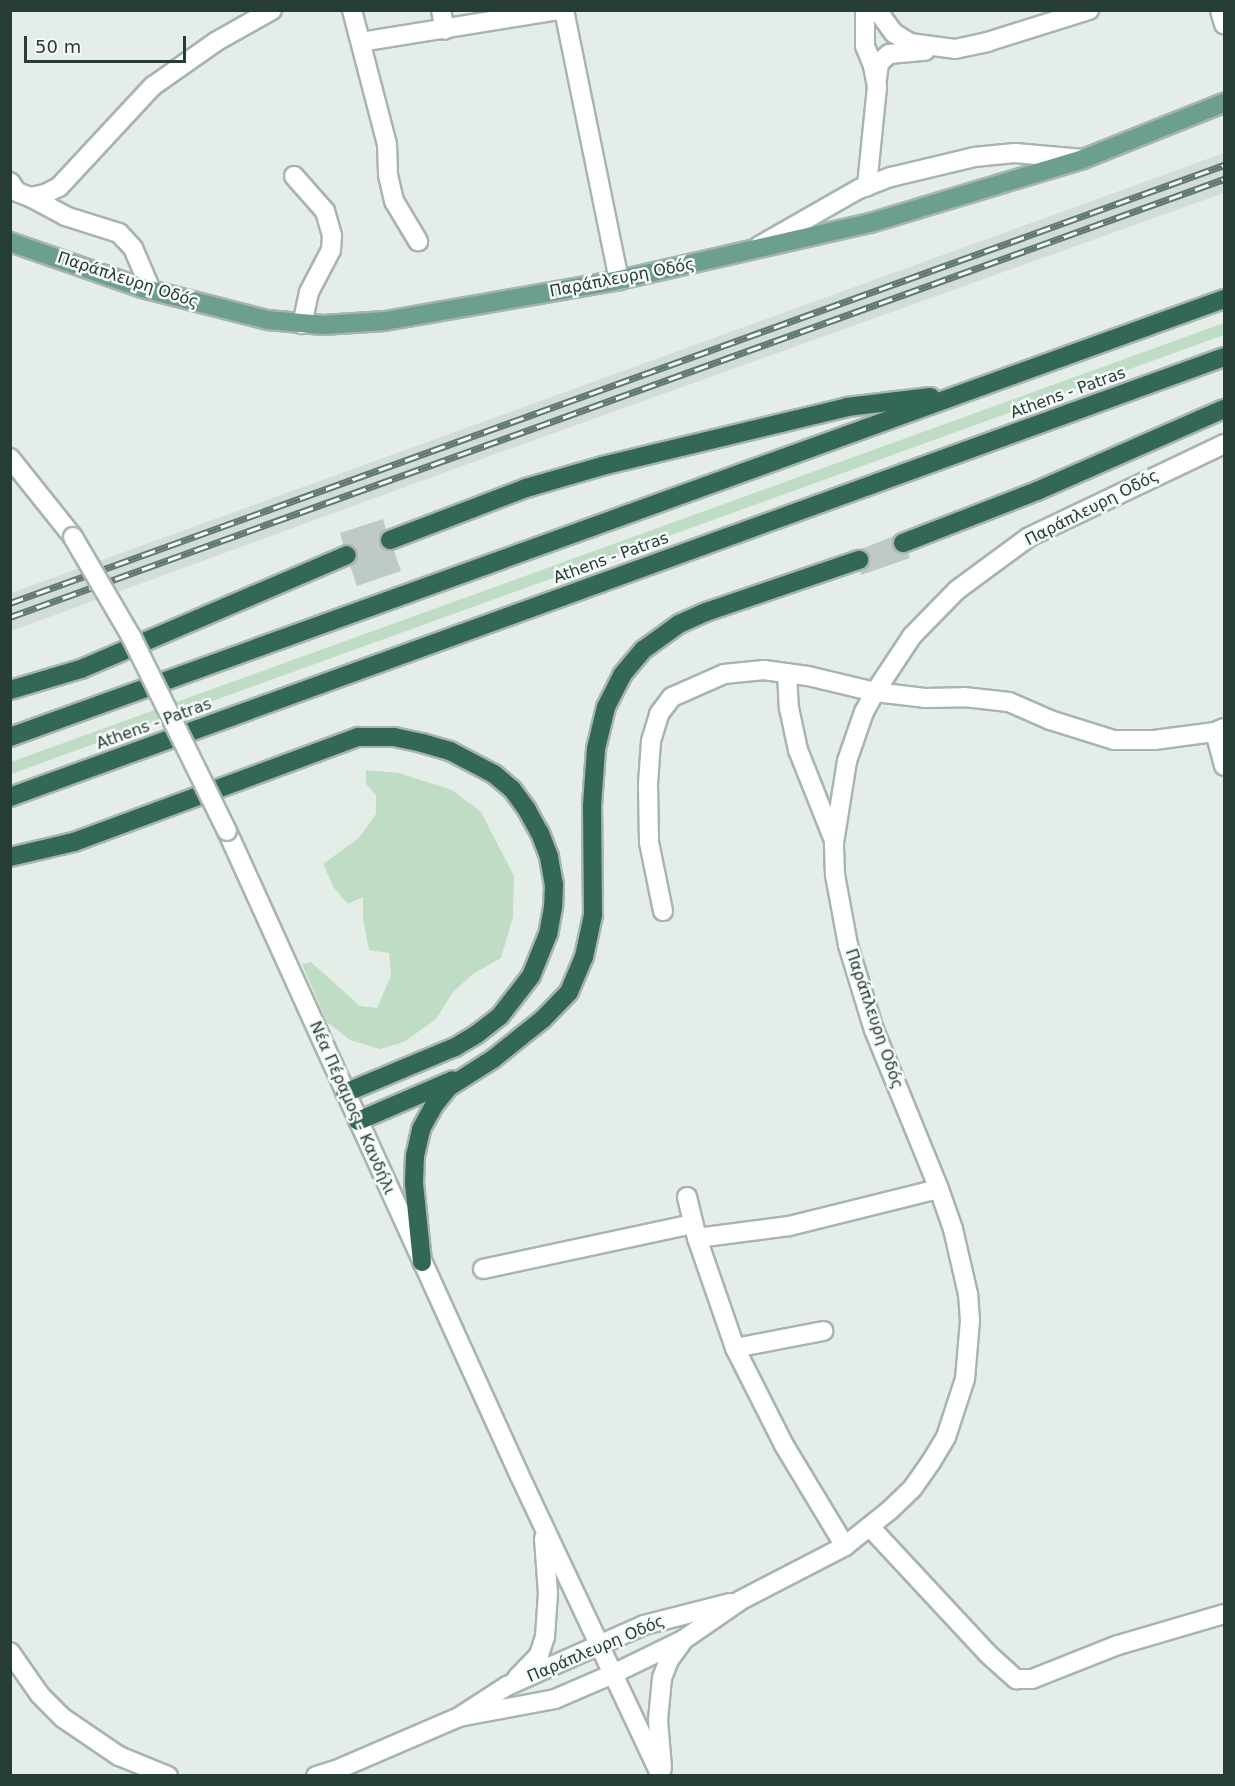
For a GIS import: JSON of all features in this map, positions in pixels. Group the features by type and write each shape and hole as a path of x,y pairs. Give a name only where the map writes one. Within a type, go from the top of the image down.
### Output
{"highway":[{"path":"10,737 1224,299"},
{"name":"Athens - Patras","path":"10,797 1224,357"},
{"path":"390,540 526,489 602,466 847,407 964,392"},
{"path":"903,543 1037,490 1224,409"},
{"path":"10,690 81,669 346,555"},
{"path":"358,1120 466,1074 493,1059 543,1019 569,992 578,974 593,915 592,806 596,749 606,707 631,663 655,640 679,624 705,612 859,560"},
{"path":"10,857 74,842 358,737 394,737 422,743 458,754 494,774 512,789 540,833 549,857 554,884 553,907 548,933 531,976 519,995 500,1016 477,1034 455,1047 345,1093"},
{"path":"422,1262 414,1183 417,1147 422,1129 435,1104 466,1074"}],"main road":[{"name":"Παράπλευρη Οδός","path":"10,242 152,290 230,312 302,324 385,321 619,280 919,210 1083,159 1224,103"}],"street":[{"path":"30,197 45,194 59,187 153,86 217,41 272,10"},
{"path":"352,10 387,144 388,175 394,201 418,241"},
{"path":"441,10 445,30"},
{"path":"361,42 558,10"},
{"path":"564,10 619,280"},
{"path":"865,10 865,46 873,66 877,87"},
{"path":"876,10 894,33 910,43 955,49"},
{"path":"867,186 879,63 889,54 955,49 1089,10"},
{"path":"1220,10 1224,24"},
{"path":"750,251 867,186 891,177 974,157 1015,153 1083,159"},
{"path":"294,176 326,211 332,236 331,250 309,292 302,324"},
{"path":"10,182 17,192 64,216 119,233 133,248 152,290"},
{"name":"Παράπλευρη Οδός","path":"459,1717 555,1699 683,1640 741,1600 844,1546 870,1527 912,1489 931,1462 946,1437 965,1379 970,1321 968,1294 952,1229 939,1189 874,1030 859,986 840,909 835,875 834,843 847,761 864,712 912,636 934,612 991,563 1029,537 1224,444"},
{"name":"Νέα Πέραμος - Κανδήλι","path":"10,458 73,537 132,638 227,831 543,1528 662,1776"},
{"path":"663,911 649,843 651,741 659,714 672,697 724,674 764,670 875,692 925,698 964,697 1009,702 1050,720 1114,740 1154,740 1220,730 1224,766"},
{"path":"787,673 789,708 798,750 834,843"},
{"path":"483,1269 695,1231 789,1226 939,1189"},
{"path":"687,1197 695,1231 735,1348 784,1445 844,1546"},
{"path":"735,1348 823,1331"},
{"path":"870,1527 988,1654 1016,1678 1032,1679 1118,1645 1224,1614"},
{"path":"507,1686 533,1662 545,1636 548,1593 543,1528"},
{"name":"Παράπλευρη Οδός","path":"316,1776 336,1770 459,1717 507,1686 644,1625 741,1600"},
{"path":"662,1776 658,1720 662,1678 669,1660 683,1640"},
{"path":"10,1652 40,1695 63,1718 119,1756 168,1776"}],"shaded area":[{"path":"1224,153 1224,193 487,457 11,631 11,593"}],"green space":[{"path":"1224,323 1224,335 11,774 11,762"},
{"path":"366,770 399,773 452,790 481,812 514,876 513,917 501,958 473,974 453,992 436,1019 404,1042 380,1049 350,1040 327,1022 302,964 311,962 360,1006 377,1008 391,976 389,953 369,950 363,919 363,897 348,904 334,888 323,864 359,838 376,814 376,795 366,784"}],"building":[{"path":"383,519 386,529 381,533 379,543 383,549 394,551 401,571 357,586 350,566 356,561 357,551 353,546 343,544 340,533"},
{"path":"894,536 892,542 896,551 908,553 910,558 861,575 860,572 867,568 870,562 867,552 861,549"}],"tunnel":[{"path":"347,555 390,540"},
{"path":"859,560 903,543"}],"railway":[{"path":"10,603 1224,165"},
{"path":"10,617 1224,179"}]}
